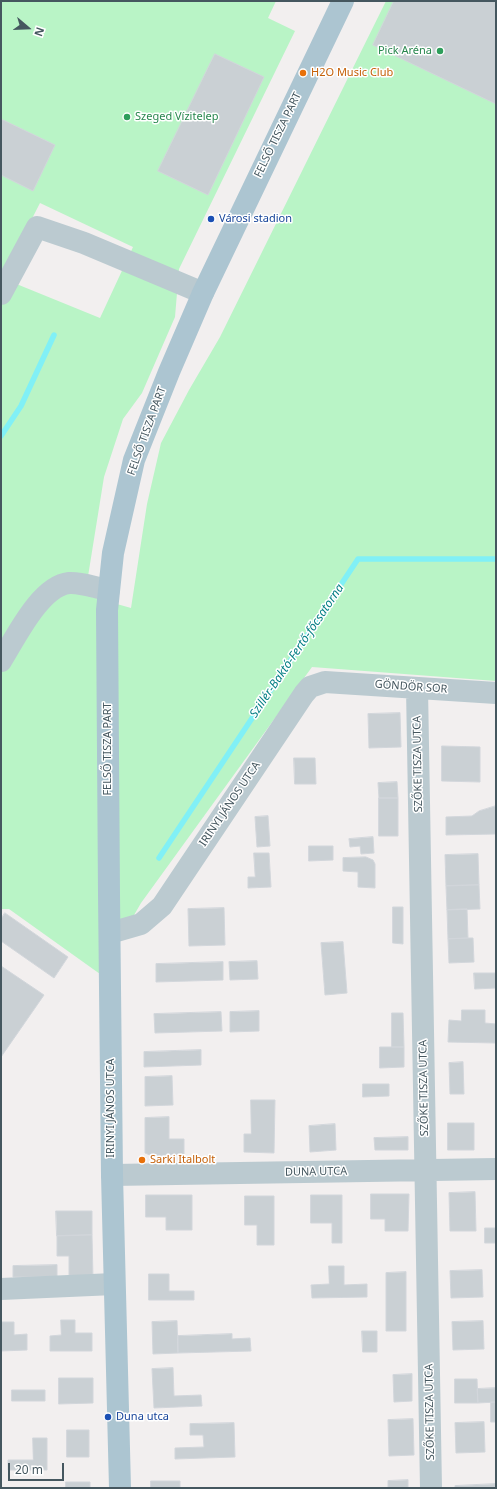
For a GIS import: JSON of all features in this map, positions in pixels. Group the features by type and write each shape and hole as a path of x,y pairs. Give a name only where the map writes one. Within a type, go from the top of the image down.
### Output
{"main road":[{"name":"FELSŐ TISZA PART","path":"110,927 109,590 116,535 134,460 203,293 343,1"},
{"name":"IRINYI JÁNOS UTCA","path":"110,927 112,1175 120,1488"}],"street":[{"path":"1,294 37,226 84,243 203,293"},
{"path":"1,661 42,599 54,588 68,583 109,590"},
{"name":"IRINYI JÁNOS UTCA","path":"110,927 141,924 162,906 304,694 310,687 325,682"},
{"name":"GÖNDÖR SOR","path":"325,682 496,693"},
{"name":"SZŐKE TISZA UTCA","path":"417,688 431,1488"},
{"name":"DUNA UTCA","path":"112,1175 496,1169"},
{"path":"1,1289 114,1284"}],"green space":[{"path":"1,1 276,1 268,18 295,31 179,269 175,317 142,393 123,419 104,477 85,595 131,608 147,504 161,443 189,390 220,337 386,1 496,1 496,681 312,667 141,903 100,974 9,909 1,909 1,302 14,283 100,318 133,247 40,203 1,279"}],"building":[{"name":"Pick Aréna","path":"394,1 496,1 496,104 373,45"},
{"path":"215,54 264,77 208,195 158,171"},
{"path":"1,119 55,145 33,191 1,175"},
{"path":"400,713 401,747 369,748 368,714"},
{"path":"442,746 480,747 480,782 442,781"},
{"path":"294,758 315,758 316,784 295,784"},
{"path":"397,782 398,798 379,798 378,783"},
{"path":"379,798 398,798 398,836 379,836"},
{"path":"496,806 496,834 446,835 446,817 472,816 479,811"},
{"path":"268,816 270,846 257,847 255,817"},
{"path":"373,837 374,853 361,854 360,846 350,847 349,839"},
{"path":"309,846 333,846 333,860 309,861"},
{"path":"254,853 269,853 271,887 248,888 248,877 255,877"},
{"path":"478,854 479,885 446,886 445,855"},
{"path":"366,857 373,860 375,864 375,888 358,887 358,872 343,871 343,858"},
{"path":"479,885 480,909 447,910 446,886"},
{"path":"393,907 403,907 403,944 393,943"},
{"path":"224,908 225,945 189,946 188,909"},
{"path":"467,909 468,938 448,939 447,910"},
{"path":"5,913 68,957 54,978 1,941 1,919"},
{"path":"473,938 474,962 449,963 448,939"},
{"path":"343,942 347,993 325,995 321,943"},
{"path":"257,961 258,979 230,980 229,962"},
{"path":"223,962 223,980 156,982 156,964"},
{"path":"1,966 44,995 1,1057"},
{"path":"474,973 496,973 496,988 475,989"},
{"path":"462,1010 485,1010 485,1023 496,1024 495,1043 448,1042 449,1020 461,1021"},
{"path":"259,1011 259,1031 230,1032 230,1012"},
{"path":"221,1012 222,1031 155,1033 154,1014"},
{"path":"392,1013 403,1013 404,1047 392,1047"},
{"path":"380,1047 404,1047 404,1067 380,1068"},
{"path":"201,1050 201,1065 144,1067 144,1052"},
{"path":"463,1062 464,1094 450,1094 449,1063"},
{"path":"172,1076 173,1105 145,1106 145,1077"},
{"path":"363,1084 389,1084 389,1096 363,1097"},
{"path":"251,1100 275,1100 274,1153 244,1152 244,1134 251,1134"},
{"path":"169,1117 169,1139 184,1139 184,1154 152,1156 145,1153 145,1118"},
{"path":"448,1123 474,1123 474,1150 448,1150"},
{"path":"335,1124 336,1150 310,1152 309,1126"},
{"path":"408,1137 408,1150 375,1150 374,1138"},
{"path":"475,1192 476,1231 450,1231 449,1193"},
{"path":"371,1194 409,1194 408,1231 385,1231 385,1219 371,1219"},
{"path":"146,1195 192,1195 192,1230 166,1230 166,1217 146,1217"},
{"path":"311,1195 342,1195 342,1243 332,1243 332,1223 311,1223"},
{"path":"245,1196 274,1196 274,1245 257,1245 257,1225 245,1225"},
{"path":"56,1211 92,1211 92,1235 57,1236"},
{"path":"485,1228 496,1228 496,1243 485,1243"},
{"path":"92,1235 93,1278 69,1278 69,1256 57,1256 57,1236"},
{"path":"57,1265 57,1277 13,1277 13,1266"},
{"path":"329,1266 344,1266 344,1285 367,1284 367,1297 312,1298 311,1285 329,1284"},
{"path":"482,1270 483,1297 451,1298 450,1271"},
{"path":"406,1272 406,1331 386,1331 386,1273"},
{"path":"149,1274 169,1274 169,1291 194,1291 194,1300 149,1300"},
{"path":"61,1320 75,1320 75,1333 92,1333 92,1351 50,1351 50,1336 61,1335"},
{"path":"177,1321 178,1353 153,1354 152,1322"},
{"path":"483,1321 484,1349 453,1350 452,1322"},
{"path":"2,1322 14,1322 14,1335 27,1334 27,1350 1,1351"},
{"path":"362,1331 377,1331 377,1352 363,1352"},
{"path":"232,1334 232,1339 250,1338 251,1351 178,1353 178,1336"},
{"path":"173,1368 174,1396 201,1395 202,1406 154,1408 152,1369"},
{"path":"412,1374 412,1401 394,1402 393,1375"},
{"path":"59,1378 93,1378 93,1403 59,1404"},
{"path":"455,1379 477,1379 478,1403 455,1403"},
{"path":"496,1388 496,1402 478,1403 477,1389"},
{"path":"12,1390 45,1390 45,1401 12,1401"},
{"path":"491,1402 496,1402 496,1422 491,1422"},
{"path":"413,1419 414,1455 389,1456 388,1420"},
{"path":"484,1422 485,1452 456,1453 455,1423"},
{"path":"234,1423 235,1457 175,1459 175,1448 204,1447 203,1435 190,1435 190,1424"},
{"path":"67,1430 89,1430 89,1457 67,1457"},
{"path":"33,1438 47,1438 47,1470 8,1470 8,1460 33,1460"},
{"path":"408,1480 408,1488 388,1488 388,1481"},
{"path":"151,1481 180,1481 180,1488 151,1488"},
{"path":"66,1482 90,1482 90,1488 66,1488"},
{"path":"495,1484 495,1488 455,1488 455,1486"}],"waterway":[{"path":"1,436 21,406 54,335"},
{"name":"Szillér-Baktó-Fertő-főcsatorna","path":"159,858 358,559 496,559"}],"place":[{"name":"Pick Aréna","path":"440,51"},
{"name":"H2O Music Club","path":"303,73"},
{"name":"Szeged Vízitelep","path":"127,117"},
{"name":"Városi stadion","path":"211,219"},
{"name":"Sarki Italbolt","path":"142,1160"},
{"name":"Duna utca","path":"108,1417"}]}
